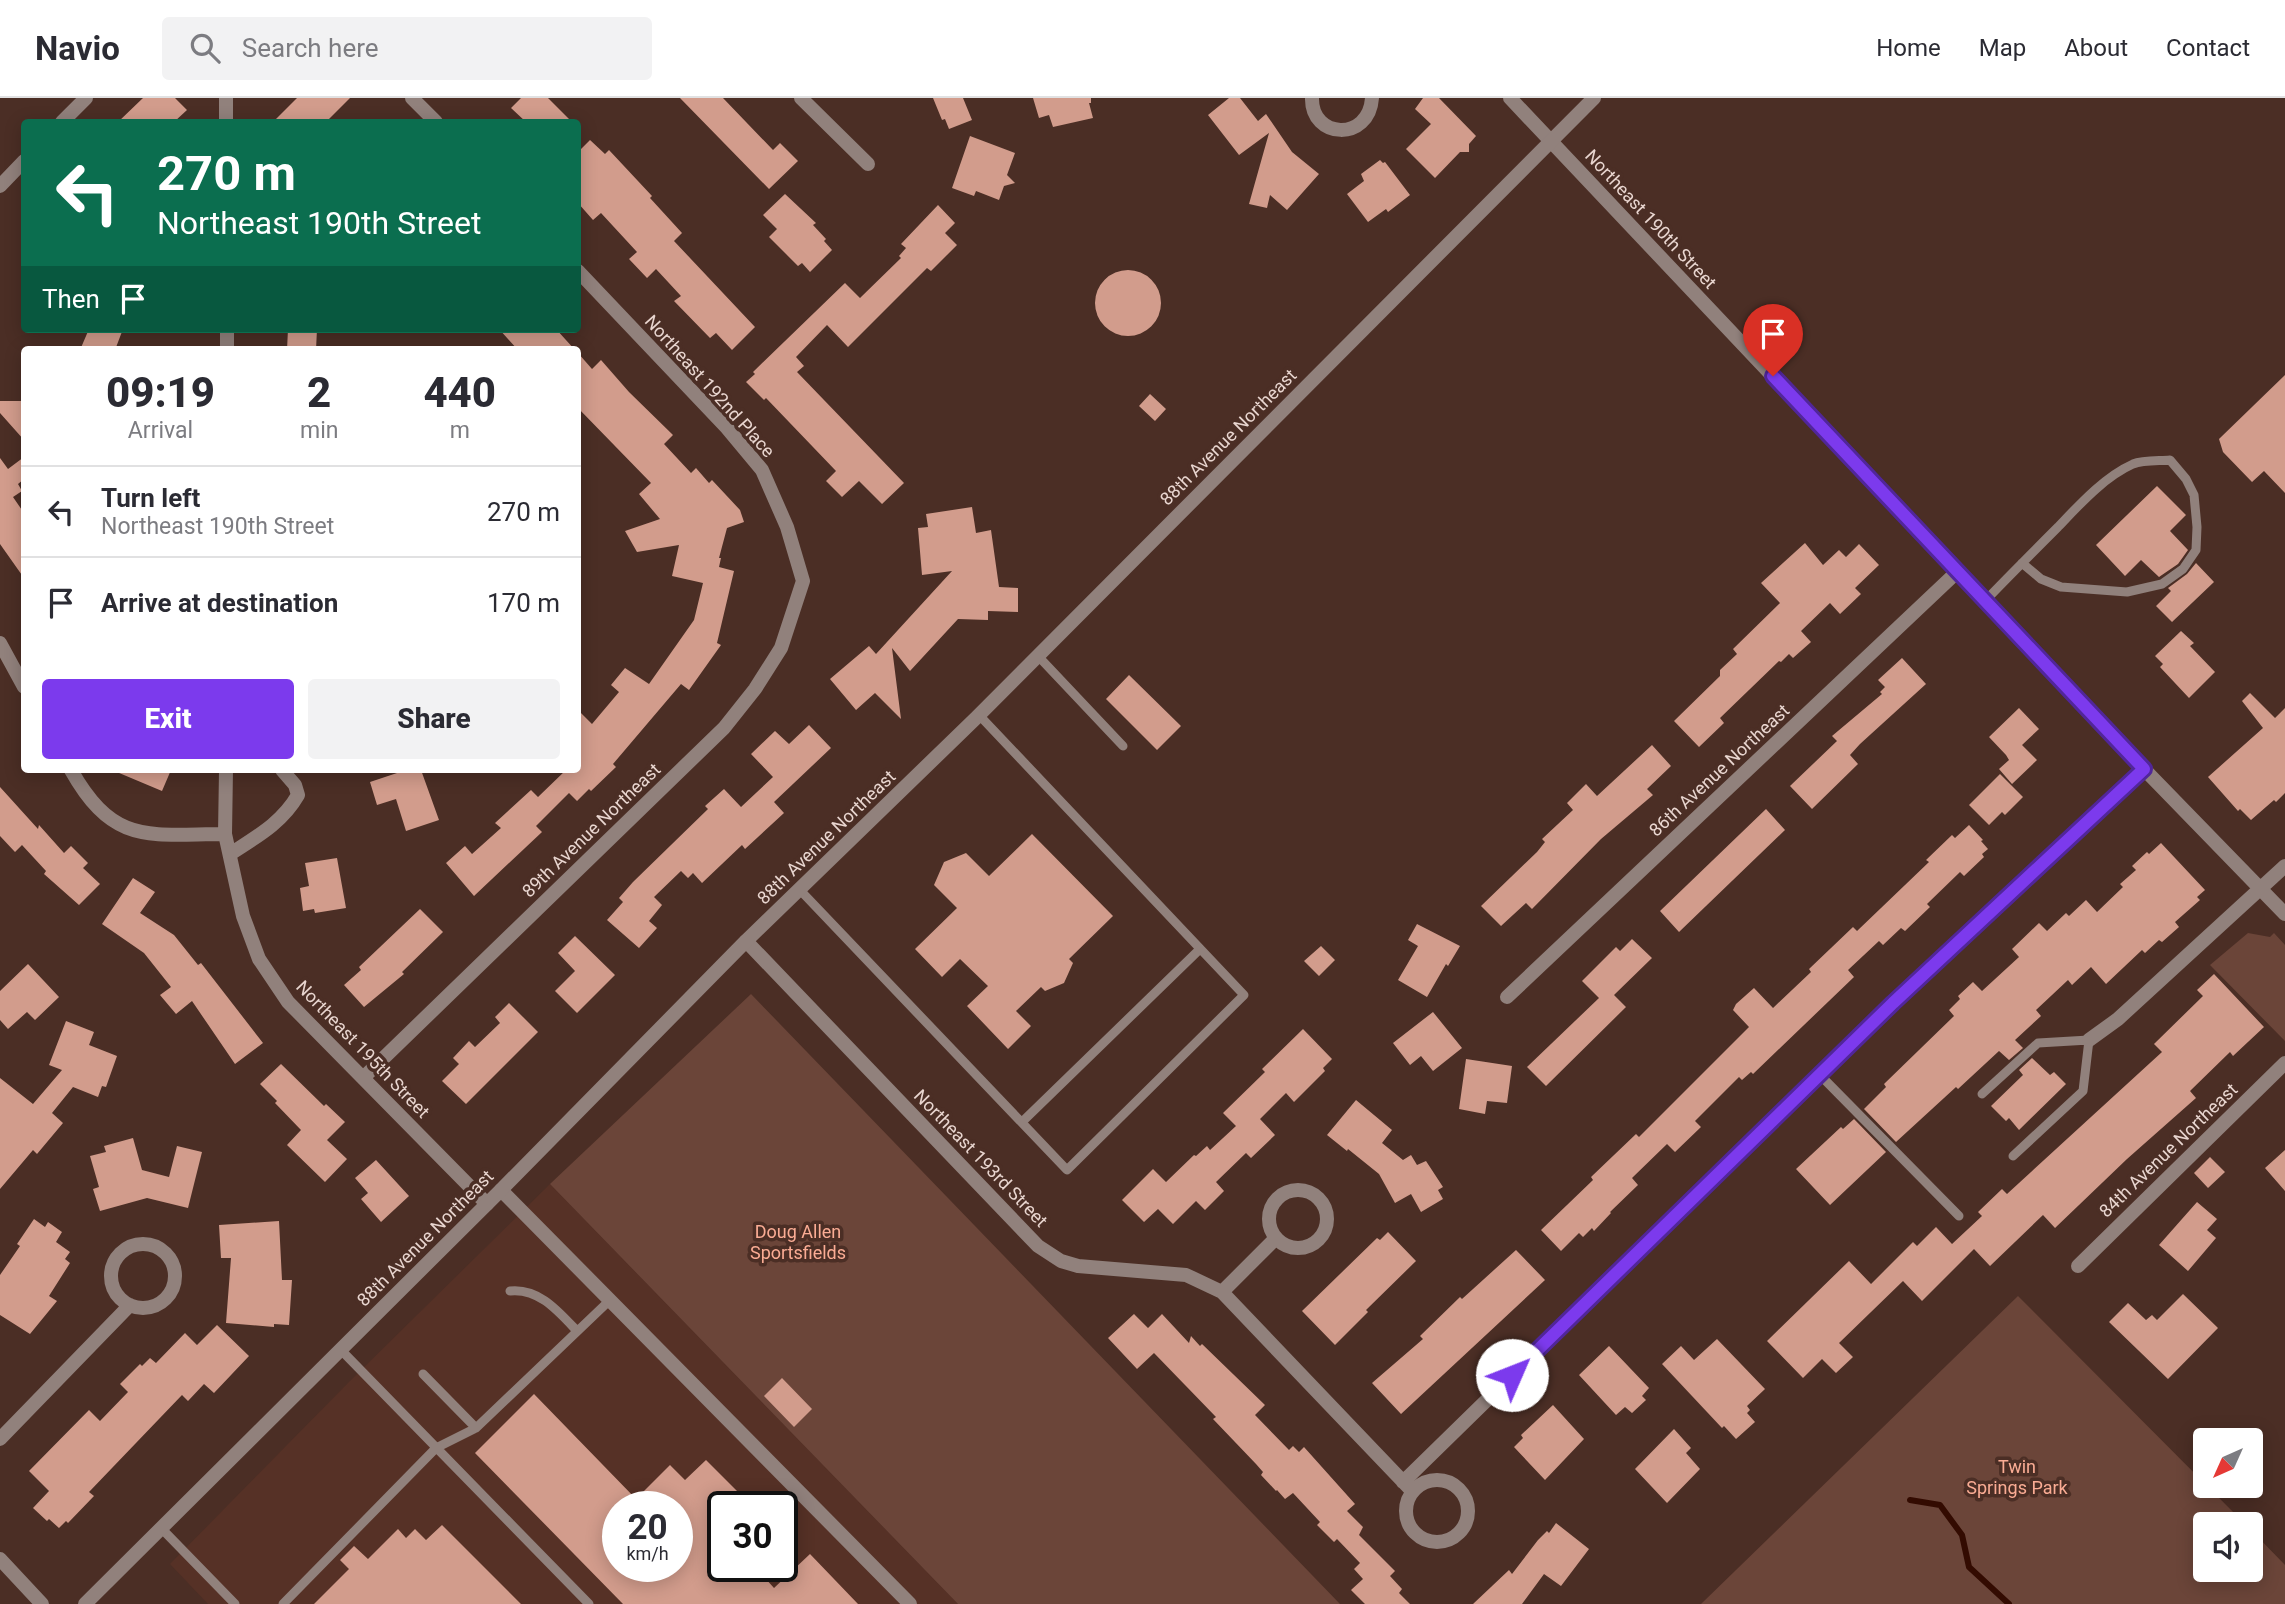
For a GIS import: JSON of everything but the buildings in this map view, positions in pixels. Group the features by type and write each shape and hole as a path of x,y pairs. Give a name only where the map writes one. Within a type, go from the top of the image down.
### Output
{"street":[{"path":"65,119 86,98"},
{"path":"226,98 226,119"},
{"path":"412,98 433,119"},
{"path":"801,98 868,164"},
{"path":"1312,98 1315,113 1321,121 1329,127 1349,130 1366,119 1371,110 1372,98"},
{"name":"Northeast 190th Street","path":"1510,98 2144,769 2285,914"},
{"name":"88th Avenue Northeast","path":"85,1604 501,1190 746,941 979,715 1594,98"},
{"path":"0,186 21,164"},
{"name":"Northeast 192nd Place","path":"581,274 727,428 762,470 787,527 803,581"},
{"name":"86th Avenue Northeast","path":"1507,997 1958,572"},
{"name":"89th Avenue Northeast","path":"363,1078 724,728 755,689 781,649 803,581"},
{"path":"0,643 21,682"},
{"path":"1408,1487 1429,1480 1449,1482 1458,1487 1464,1495 1468,1515 1459,1533 1451,1539 1430,1542 1412,1531 1405,1511 1408,1487 1819,1074 2144,769"},
{"path":"73,773 105,817 124,828 151,834 225,834"},
{"name":"Northeast 195th Street","path":"226,773 225,834 243,916 259,959 288,1002 487,1204"},
{"path":"230,854 274,825 291,807 298,795 295,785 285,773"},
{"path":"2089,1040 2118,1019 2285,866"},
{"name":"Northeast 193rd Street","path":"746,941 1038,1246 1061,1261 1079,1266 1186,1275 1222,1292 1408,1487"},
{"name":"84th Avenue Northeast","path":"2078,1266 2285,1063"},
{"path":"1301,1189 1319,1198 1328,1215 1328,1224 1319,1241 1302,1249 1292,1248 1276,1238 1271,1230 1270,1210 1282,1194 1301,1189"},
{"path":"501,1190 910,1604"},
{"path":"1222,1292 1276,1238"},
{"path":"139,1244 159,1248 173,1264 176,1275 174,1286 169,1295 151,1307 130,1306 115,1291 111,1271 115,1261 121,1253 139,1244"},
{"path":"0,1439 130,1306"},
{"path":"0,1559 42,1604"}],"lane":[{"path":"1985,601 2022,563 2094,490 2134,464 2170,460 2186,479 2194,495 2196,550 2183,569 2162,584 2127,593 2061,587 2041,579 2022,563"},
{"path":"1038,656 1123,746"},
{"path":"799,889 1067,1170 1244,995 979,715"},
{"path":"1022,1122 1200,949"},
{"path":"1982,1094 2038,1043 2089,1040 2083,1091 2013,1156"},
{"path":"1819,1074 1959,1216"},
{"path":"510,1291 525,1289 546,1301 578,1331"},
{"path":"283,1604 436,1448 475,1428 609,1301"},
{"path":"340,1349 589,1604"},
{"path":"423,1374 475,1428"},
{"path":"161,1528 235,1604"}],"shaded area":[{"path":"550,1184 958,1604 208,1604 170,1564 348,1383"}],"green space":[{"path":"2248,933 2270,937 2274,933 2285,945 2285,1041 2210,965"},
{"name":"Doug Allen Sportsfields","path":"751,994 1340,1604 958,1604 550,1184"},
{"name":"Twin Springs Park","path":"2018,1296 2193,1472 2193,1498 2219,1498 2233,1512 2193,1512 2193,1582 2263,1582 2263,1542 2285,1565 2285,1604 1701,1604"}],"waterway":[{"path":"1910,1500 1940,1505 1962,1535 1969,1567 2009,1604"}],"route":[{"path":"1512,1375 1893,1003 2144,769 1773,376"}]}
